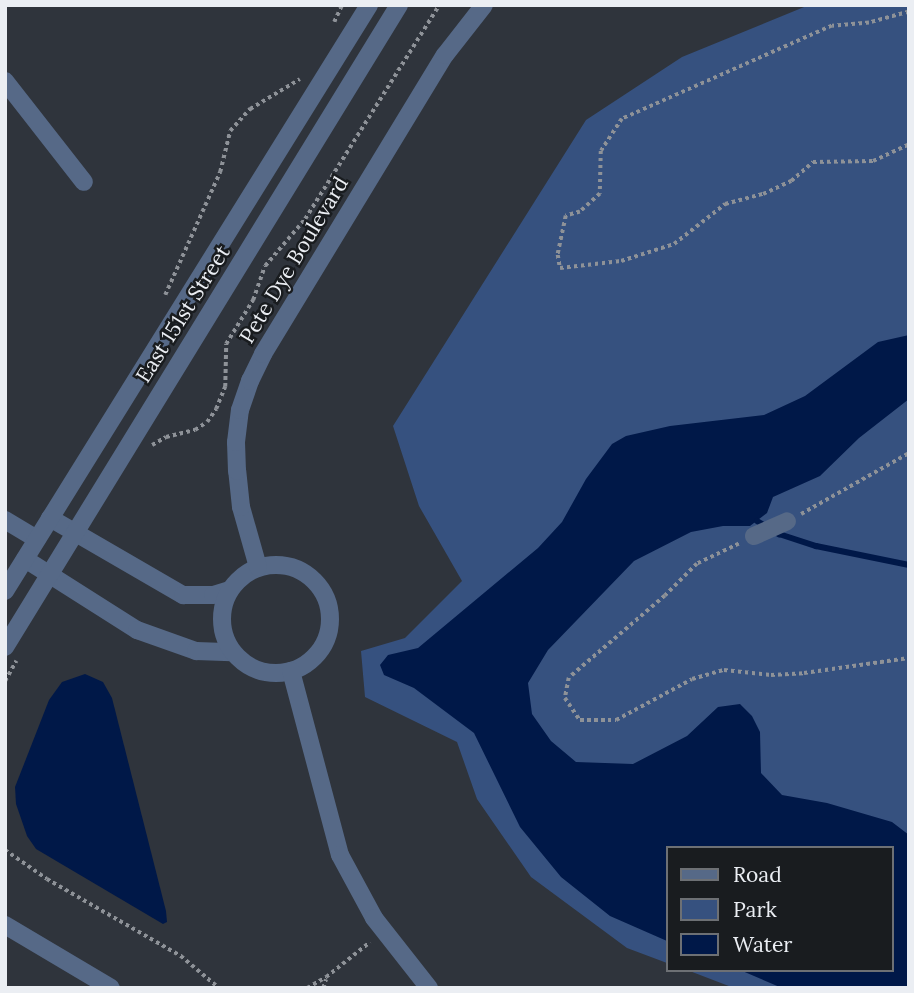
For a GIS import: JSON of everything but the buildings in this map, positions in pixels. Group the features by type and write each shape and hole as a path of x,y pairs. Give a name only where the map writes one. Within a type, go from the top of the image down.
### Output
{"street":[{"name":"East 151st Street","path":"5,591 369,5"},
{"name":"East 151st Street","path":"13,651 50,575 75,533 399,5"},
{"name":"Pete Dye Boulevard","path":"258,567 241,507 237,471 236,442 240,410 250,381 263,354 445,55 484,5"},
{"path":"5,81 84,182"},
{"path":"50,518 183,595 196,596 229,590"},
{"path":"5,520 37,539"},
{"path":"754,536 783,523"},
{"path":"25,559 137,630 170,644 196,651 232,652"},
{"path":"275,564 293,566 308,574 320,586 328,602 331,620 328,637 319,652 307,664 291,671 265,672 242,662 232,652 221,622 229,590 242,576 258,567 275,564"},
{"path":"291,671 340,855 383,931 429,988"},
{"path":"5,925 111,988"}],"path":[{"path":"333,26 342,5"},
{"path":"147,450 166,437 195,430 207,422 216,409 227,376 224,355 226,344 253,300 265,266 306,219 439,5"},
{"path":"909,12 869,23 832,26 622,119 601,150 600,194 580,212 566,216 558,255 560,268 621,261 674,244 726,204 763,194 791,181 813,162 873,161 909,144"},
{"path":"161,305 220,172 230,131 250,109 302,78"},
{"path":"783,523 826,502 909,453"},
{"path":"754,536 697,564 665,596 569,678 565,698 580,720 616,720 692,679 724,670 771,675 804,673 909,658"},
{"path":"5,681 13,651"},
{"path":"5,849 47,879 173,951 219,988"},
{"path":"307,988 326,978 383,931"},
{"path":"323,988 326,978"}],"green space":[{"path":"809,5 909,5 909,988 734,988 692,972 893,972 893,846 666,846 666,963 627,948 531,877 477,799 457,742 365,697 361,651 405,638 462,581 419,506 393,426 586,120 682,57"}],"water":[{"path":"909,335 909,399 859,438 820,476 773,497 767,513 750,526 723,526 691,532 634,561 548,650 528,683 532,714 551,741 576,762 633,764 687,736 718,707 740,704 752,716 760,732 761,773 782,795 827,803 892,822 909,835 909,988 782,988 745,972 893,972 893,846 666,846 666,941 610,916 561,877 520,827 474,733 414,688 384,675 380,665 388,655 418,648 538,548 562,522 586,479 612,444 626,436 670,426 764,415 805,396 878,342"},
{"path":"85,674 103,682 112,698 166,911 167,922 163,924 36,849 27,836 16,804 15,787 49,700 62,682"}],"waterway":[{"path":"757,521 779,534 816,546 909,565"}]}
